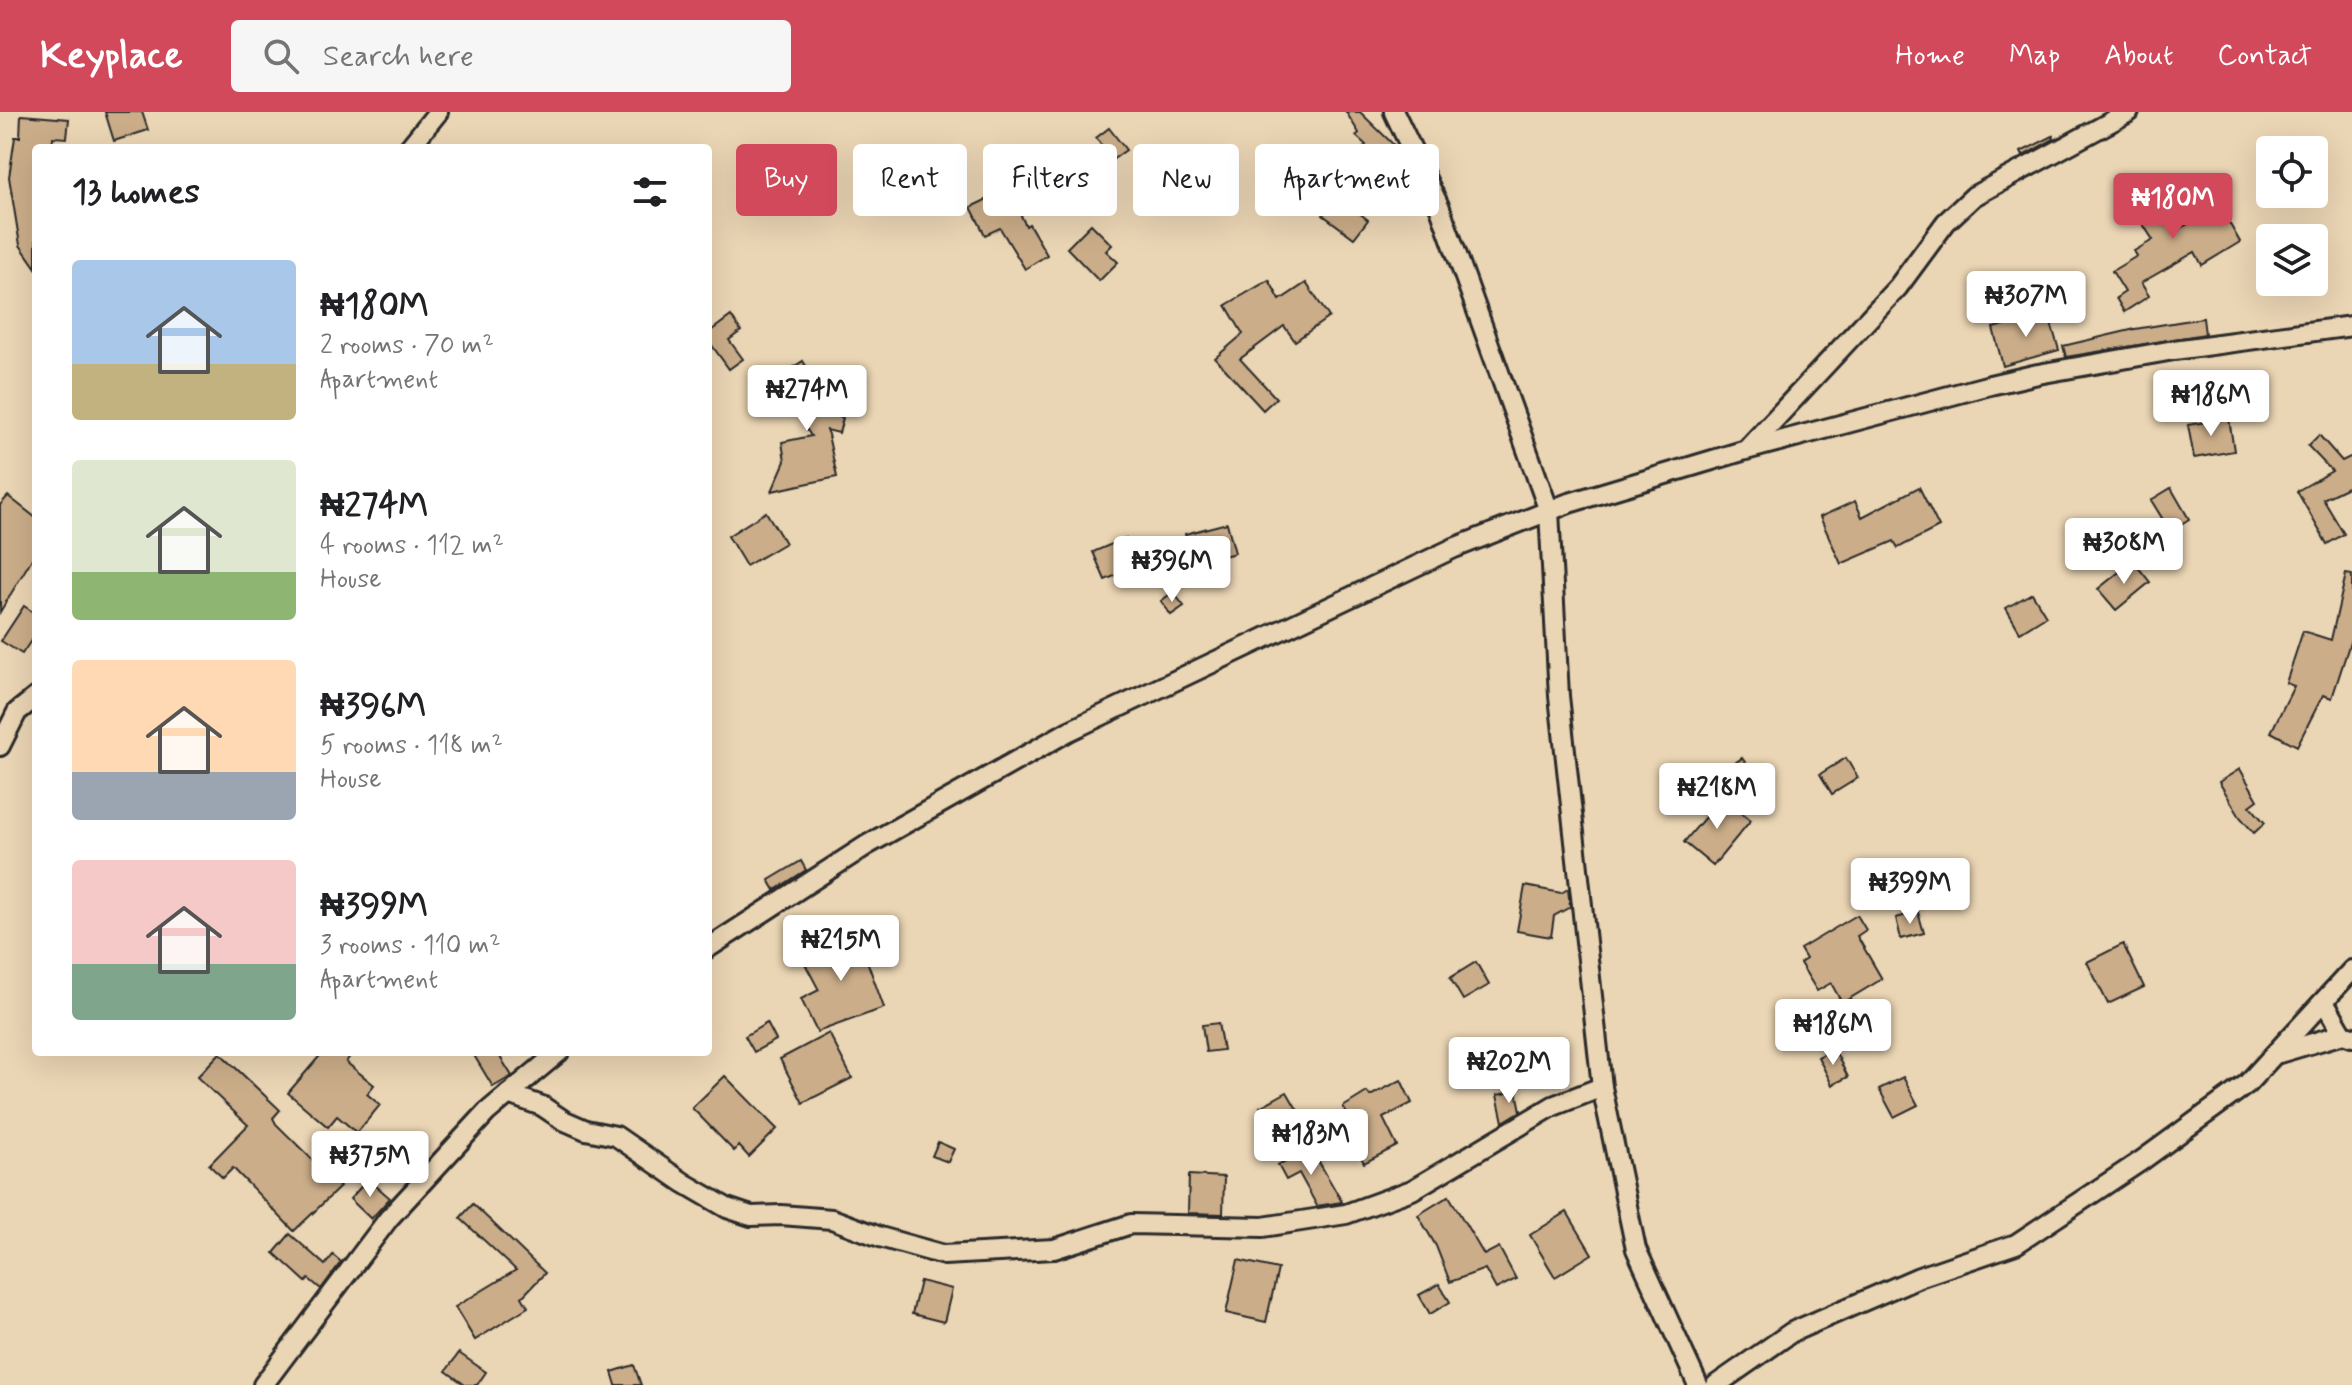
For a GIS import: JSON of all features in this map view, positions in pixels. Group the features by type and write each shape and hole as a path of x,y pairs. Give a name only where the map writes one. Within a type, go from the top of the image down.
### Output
{"street":[{"path":"412,144 438,112"},
{"path":"1394,112 1440,208 1549,511 1559,696 1602,1087 1636,1249 1698,1385"},
{"path":"1746,450 1898,287 1946,222 1974,196 2129,112"},
{"path":"712,945 867,845 1069,731 1412,567 1569,503 1746,450 2038,374 2174,350 2352,326"},
{"path":"0,746 17,712 32,700"},
{"path":"1716,1385 1792,1332 1919,1277 2016,1244 2141,1161 2247,1084 2352,970"},
{"path":"2276,1054 2347,1036 2324,1001"},
{"path":"263,1385 389,1218 487,1112 554,1056"},
{"path":"508,1094 542,1106 586,1130 616,1136 684,1183 727,1208 751,1216 832,1219 880,1237 944,1255 1054,1249 1131,1224 1263,1227 1346,1214 1412,1190 1553,1106 1602,1087"}],"building":[{"path":"105,112 142,112 148,130 114,141"},
{"path":"1346,112 1360,112 1393,144 1365,144 1356,136 1359,133"},
{"path":"21,115 69,119 67,138 53,137 52,144 32,144 32,262 20,245 9,177 15,137 20,137"},
{"path":"1109,128 1126,150 1117,156 1117,144 1100,144 1096,138"},
{"path":"2053,136 2054,139 2023,156 2021,152"},
{"path":"2210,182 2240,242 2202,265 2195,252 2141,283 2149,296 2124,312 2116,298 2125,292 2112,271 2137,256 2134,251 2153,240 2127,199 2148,186 2176,231 2203,215 2192,191"},
{"path":"983,201 983,216 1021,216 1047,255 1025,269 1000,228 985,235 971,207"},
{"path":"1324,216 1363,216 1368,220 1354,238"},
{"path":"1091,224 1112,245 1106,251 1118,262 1099,281 1067,248"},
{"path":"1269,280 1280,300 1306,283 1329,317 1295,341 1284,326 1240,359 1276,398 1263,410 1215,358 1243,334 1226,305"},
{"path":"2048,313 2059,350 2003,366 1993,328"},
{"path":"731,316 741,331 729,340 743,359 729,369 712,346 712,330"},
{"path":"2203,318 2205,334 2066,357 2063,346 2135,329"},
{"path":"803,361 825,396 806,407 843,418 839,433 827,430 837,477 772,491 785,461 782,442 811,436 775,379"},
{"path":"2229,418 2234,451 2194,458 2188,425"},
{"path":"2319,435 2342,461 2352,456 2352,485 2323,499 2344,534 2327,544 2297,491 2332,471 2308,446"},
{"path":"1919,487 1939,527 1898,548 1894,541 1841,564 1820,517 1855,501 1862,517"},
{"path":"2171,488 2189,519 2170,531 2151,500"},
{"path":"8,496 32,515 32,559 0,612 0,505"},
{"path":"766,512 785,543 746,566 728,536"},
{"path":"1227,523 1235,553 1193,564 1185,534"},
{"path":"1126,538 1133,557 1118,563 1122,573 1105,580 1093,552"},
{"path":"2133,561 2150,582 2116,610 2098,589"},
{"path":"2346,574 2352,575 2352,636 2332,698 2323,695 2297,746 2271,732 2294,686 2286,683 2303,631 2331,640"},
{"path":"1173,592 1184,606 1171,615 1161,601"},
{"path":"2032,593 2046,616 2020,632 2006,608"},
{"path":"24,606 32,611 32,639 22,654 1,641"},
{"path":"1742,758 1751,770 1730,785 1721,773"},
{"path":"1846,758 1858,778 1832,794 1820,774"},
{"path":"2240,769 2258,800 2250,806 2265,823 2254,833 2240,817 2219,782"},
{"path":"1722,797 1751,820 1713,866 1684,842"},
{"path":"801,861 806,870 775,890 769,880"},
{"path":"1525,886 1561,893 1568,889 1570,907 1554,916 1551,937 1517,931"},
{"path":"1918,912 1924,933 1901,939 1896,918"},
{"path":"1857,915 1866,930 1857,936 1882,979 1842,1003 1831,983 1817,991 1800,963 1806,959 1800,949"},
{"path":"856,930 870,956 866,958 884,1008 817,1032 801,999 819,990 802,958"},
{"path":"2123,944 2144,987 2108,1004 2087,962"},
{"path":"1476,962 1489,985 1463,1000 1450,978"},
{"path":"767,1023 776,1040 754,1052 745,1036"},
{"path":"1218,1023 1223,1050 1206,1052 1202,1025"},
{"path":"829,1033 852,1078 803,1103 780,1059"},
{"path":"1834,1049 1848,1077 1832,1085 1818,1057"},
{"path":"217,1056 223,1056 280,1110 273,1118 276,1124 340,1187 294,1231 233,1168 223,1178 209,1165 248,1125 197,1077"},
{"path":"320,1056 350,1056 346,1062 374,1085 367,1094 380,1105 357,1133 337,1116 328,1127 288,1093"},
{"path":"474,1056 500,1056 512,1076 493,1087"},
{"path":"725,1076 777,1129 749,1157 739,1146 734,1151 692,1108"},
{"path":"1903,1077 1918,1105 1894,1117 1879,1089"},
{"path":"1401,1080 1412,1103 1383,1118 1397,1146 1364,1163 1342,1119 1349,1117 1343,1107 1367,1092 1370,1096"},
{"path":"1517,1091 1521,1111 1503,1122 1497,1095"},
{"path":"1287,1092 1301,1116 1274,1131 1260,1107"},
{"path":"938,1142 954,1149 948,1162 932,1156"},
{"path":"1311,1147 1342,1202 1317,1206 1299,1173 1286,1180 1278,1165"},
{"path":"1189,1175 1224,1177 1223,1214 1188,1213"},
{"path":"368,1179 390,1198 371,1219 350,1199"},
{"path":"1449,1196 1484,1255 1499,1247 1516,1279 1496,1289 1485,1269 1450,1282 1436,1246 1418,1215"},
{"path":"473,1204 545,1273 522,1297 528,1307 475,1340 455,1307 516,1270 460,1218"},
{"path":"1567,1212 1592,1254 1555,1277 1530,1235"},
{"path":"290,1234 325,1265 333,1255 341,1262 321,1289 309,1279 306,1282 274,1253"},
{"path":"1238,1260 1278,1269 1266,1322 1226,1313"},
{"path":"920,1281 952,1289 944,1322 912,1314"},
{"path":"1439,1284 1450,1302 1430,1314 1419,1295"},
{"path":"459,1353 486,1372 477,1385 465,1385 446,1371"},
{"path":"634,1365 641,1385 616,1385 612,1372"}]}
